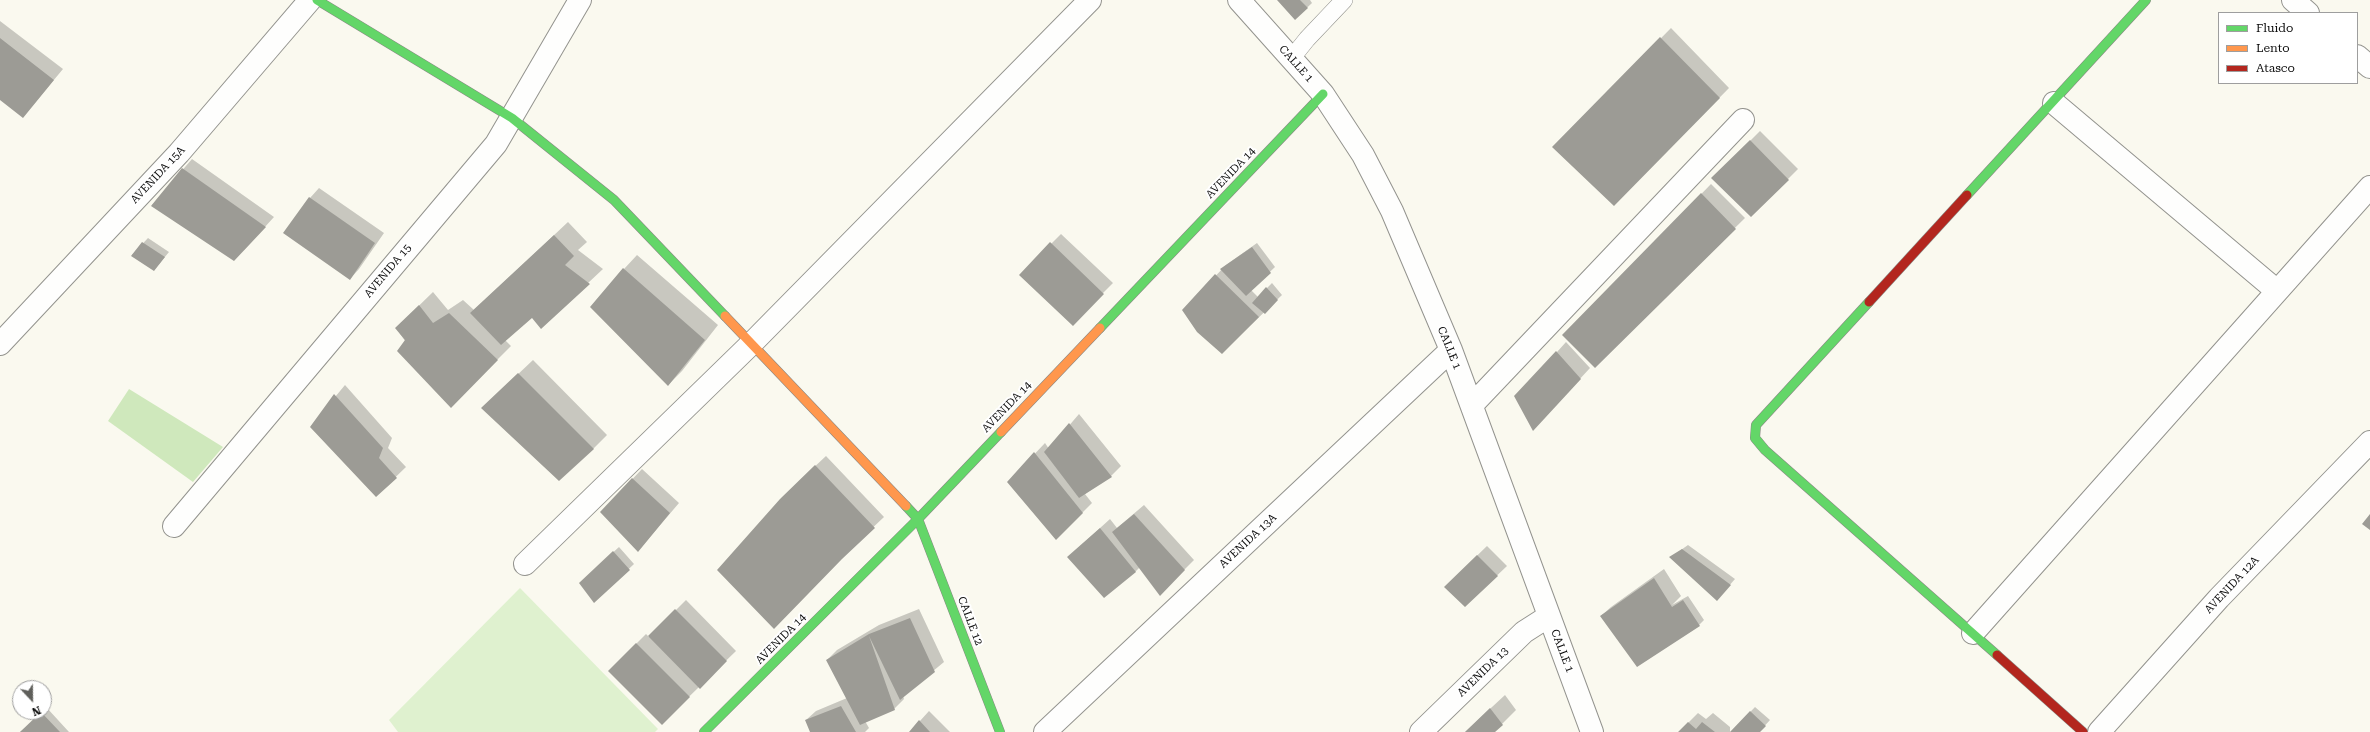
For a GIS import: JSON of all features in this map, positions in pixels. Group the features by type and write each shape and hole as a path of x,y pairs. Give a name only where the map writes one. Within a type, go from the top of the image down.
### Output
{"street":[{"name":"AVENIDA 15A","path":"0,344 179,153 310,0"},
{"path":"317,0 512,118 614,200 752,343 918,519"},
{"name":"AVENIDA 15","path":"174,526 496,144 580,0"},
{"path":"525,564 752,343 1090,0"},
{"name":"CALLE 1","path":"1239,0 1323,94 1363,155 1392,211 1451,350 1592,732"},
{"path":"2083,732 1765,450 1756,438 1756,425 2054,103 2146,0"},
{"path":"2293,0 2307,12"},
{"path":"2358,57 2370,67"},
{"name":"AVENIDA 14","path":"704,732 918,519 1323,94"},
{"path":"2054,103 2277,291"},
{"path":"1472,405 1743,120"},
{"path":"1973,633 2370,187"},
{"name":"AVENIDA 13A","path":"1045,732 1451,350"},
{"name":"AVENIDA 12A","path":"2099,732 2219,598 2370,442"},
{"name":"CALLE 12","path":"918,519 1000,732"},
{"name":"AVENIDA 13","path":"1421,732 1524,632 1549,616"}],"lane":[{"path":"1291,59 1306,39 1344,0"}],"green space":[{"path":"129,389 223,447 193,482 108,421"},
{"path":"520,588 658,729 655,732 398,732 389,720"}],"building":[{"path":"1277,0 1300,0 1308,8 1295,20"},
{"path":"1660,37 1720,98 1614,206 1552,147"},
{"path":"0,38 54,80 23,118 0,100"},
{"path":"1750,140 1789,180 1751,217 1711,178"},
{"path":"182,168 266,227 234,261 151,206"},
{"path":"1701,193 1736,229 1595,368 1562,335"},
{"path":"309,197 375,243 350,280 283,233"},
{"path":"554,235 574,256 565,265 590,284 541,329 532,318 501,345 470,313"},
{"path":"142,242 165,257 154,271 131,256"},
{"path":"1050,242 1104,294 1073,326 1019,275"},
{"path":"1252,247 1271,273 1246,296 1220,269"},
{"path":"623,268 705,340 668,386 590,307"},
{"path":"1215,274 1259,317 1222,354 1197,332 1182,310"},
{"path":"1266,287 1278,300 1265,314 1252,303"},
{"path":"419,305 433,323 449,313 498,360 451,408 397,351 405,340 395,328"},
{"path":"1556,351 1581,379 1533,431 1514,396"},
{"path":"518,373 594,449 559,481 481,408"},
{"path":"334,394 383,448 379,458 397,478 376,497 310,427"},
{"path":"1069,423 1112,477 1079,498 1044,452"},
{"path":"1034,452 1083,513 1056,540 1007,482"},
{"path":"815,465 875,528 842,559 774,629 717,570 780,499"},
{"path":"632,478 670,513 638,552 600,512"},
{"path":"1134,514 1185,570 1160,596 1112,532"},
{"path":"2370,514 2370,530 2362,524"},
{"path":"1100,528 1136,572 1104,598 1067,557"},
{"path":"1682,549 1731,585 1717,601 1669,557"},
{"path":"613,551 630,570 594,603 579,583"},
{"path":"1477,555 1498,576 1465,607 1444,587"},
{"path":"1654,578 1672,607 1683,600 1700,626 1637,667 1600,616"},
{"path":"675,609 727,661 700,689 648,636"},
{"path":"910,618 935,672 900,700 869,636 895,710 860,725 826,660 869,634"},
{"path":"636,643 690,697 662,725 608,671"},
{"path":"841,706 856,732 810,732 805,720"},
{"path":"1490,708 1503,725 1495,732 1465,732"},
{"path":"1750,711 1766,726 1760,732 1730,732"},
{"path":"33,720 49,720 60,732 20,732"},
{"path":"919,720 930,732 909,732"},
{"path":"1688,722 1696,729 1702,722 1715,732 1678,732"}],"traffic: fast":[{"path":"317,0 512,118 614,200 725,316"},
{"path":"1967,195 2146,0"},
{"path":"1100,328 1323,94"},
{"path":"1869,302 1756,425 1755,438 1765,450 1997,655"},
{"path":"704,732 918,519 1001,432"},
{"path":"906,506 918,519 1000,732"}],"traffic: slow":[{"path":"725,316 906,506"},
{"path":"1001,432 1100,328"}],"traffic: jam":[{"path":"1869,302 1967,195"},
{"path":"1997,655 2083,732"}]}
